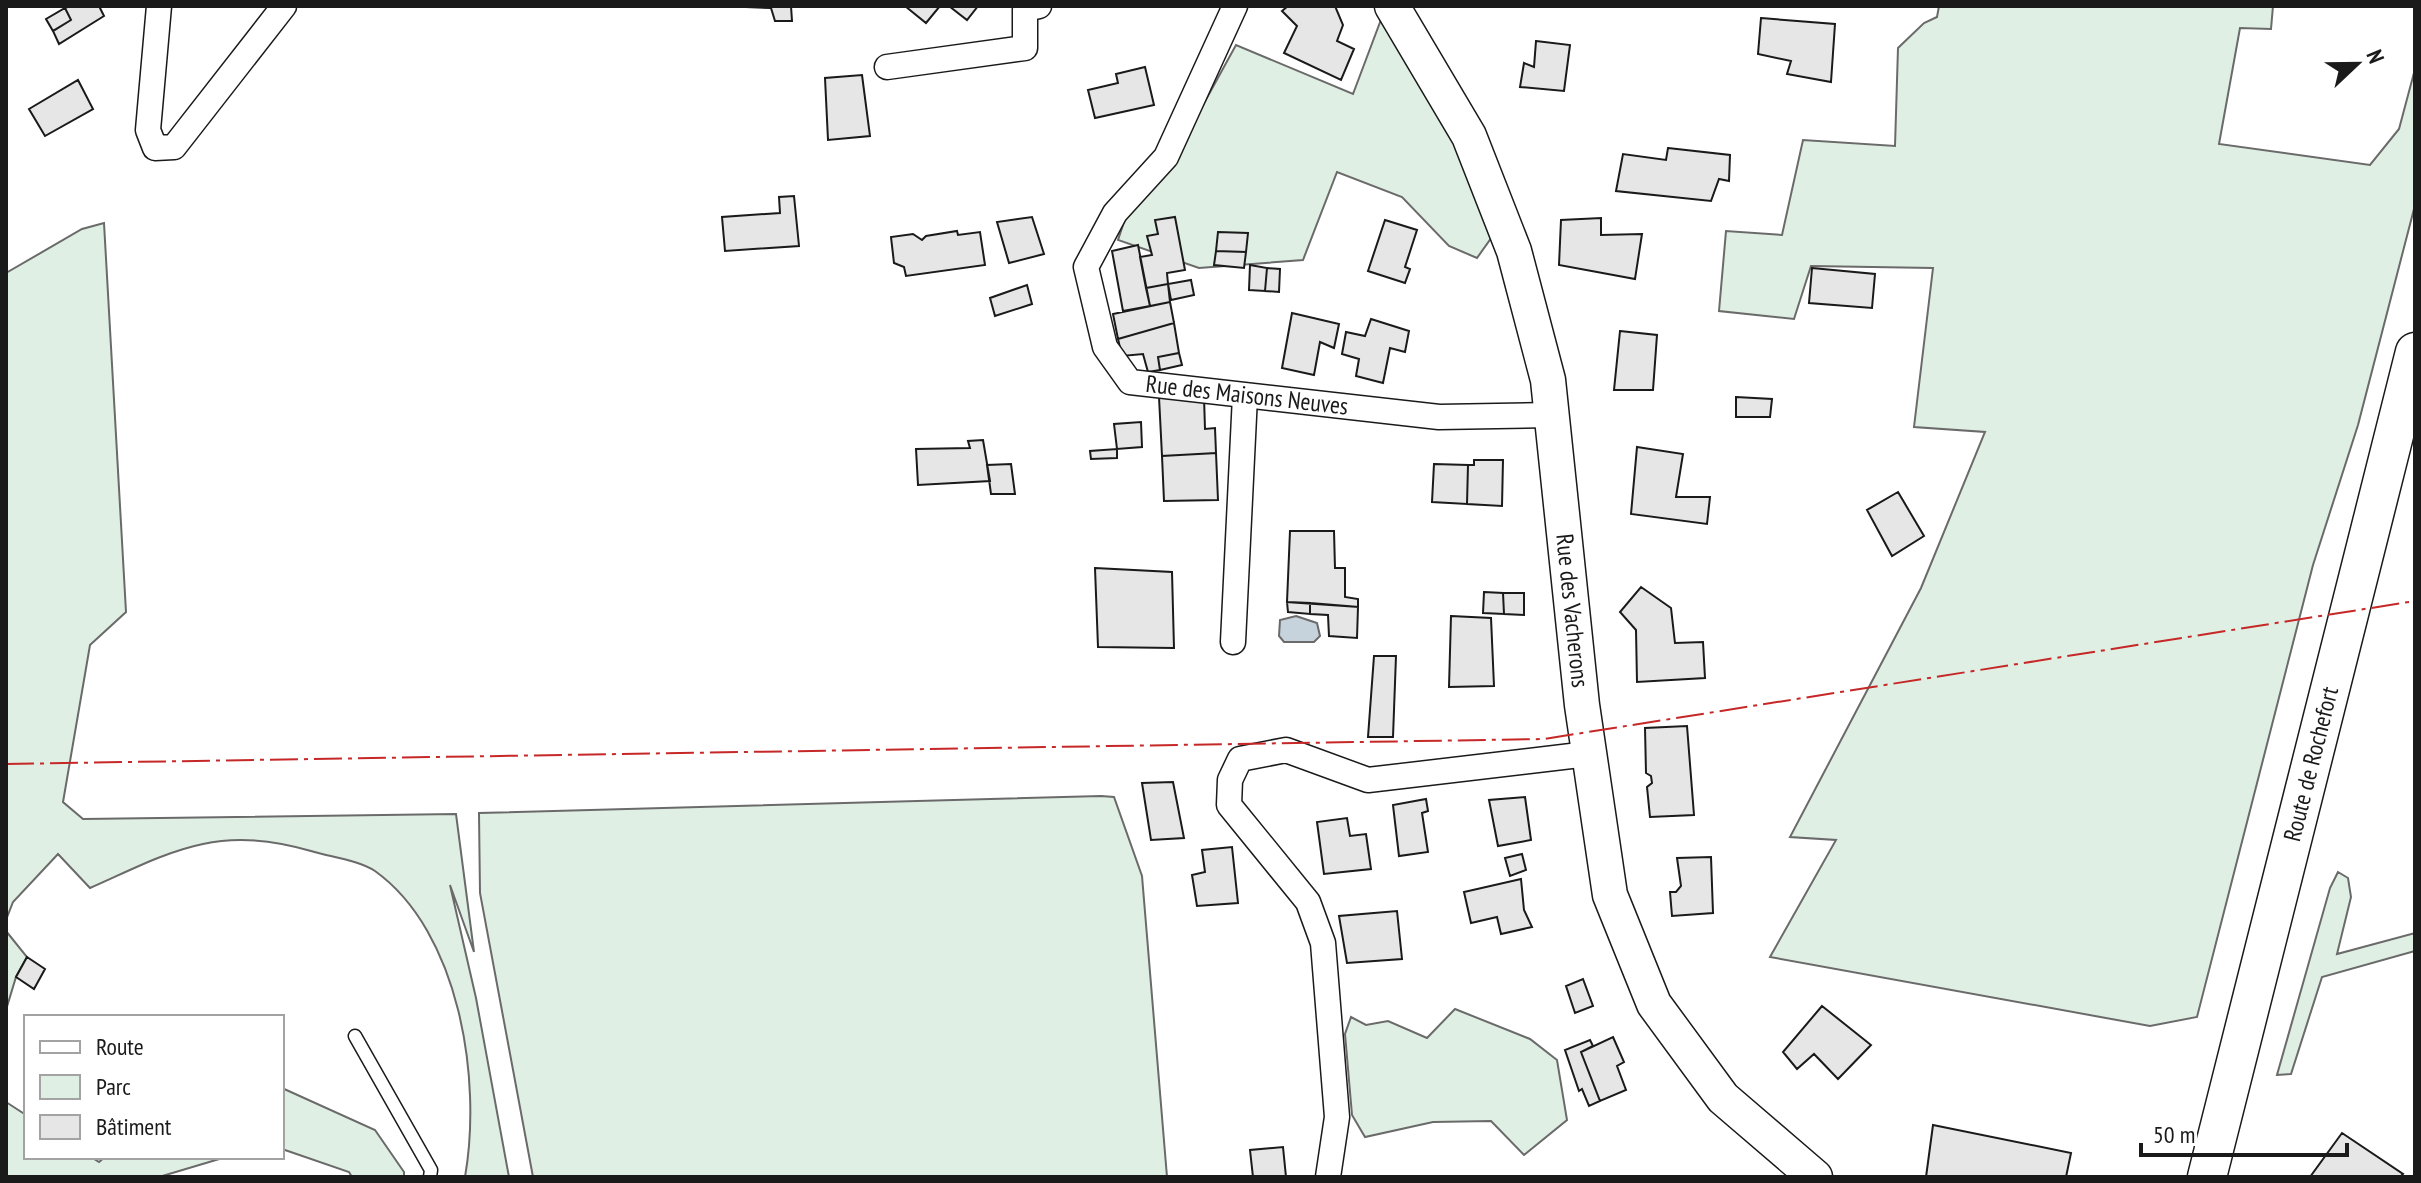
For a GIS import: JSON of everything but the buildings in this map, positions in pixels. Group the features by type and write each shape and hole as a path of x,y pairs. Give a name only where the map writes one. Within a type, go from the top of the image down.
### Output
{"main road":[{"name":"Route de Rochefort","path":"2207,1177 2415,352"}],"street":[{"path":"159,6 148,130 155,148 174,147 284,6"},
{"path":"887,67 1025,48 1025,9 1039,6"},
{"name":"Rue des Maisons Neuves","path":"1235,6 1166,157 1115,213 1086,267 1105,347 1130,382 1439,417 1551,415"},
{"name":"Rue des Vacherons","path":"1392,6 1469,136 1514,251 1548,380 1588,754 1610,895 1654,1004 1723,1098 1815,1177"},
{"path":"1233,642 1245,396"},
{"path":"1328,1177 1337,1117 1323,943 1308,902 1229,805 1230,780 1240,759 1286,750 1368,780 1588,754"}],"lane":[{"path":"355,1036 431,1170 430,1177"}],"green space":[{"path":"1939,6 2273,6 2271,29 2240,28 2219,144 2370,165 2399,129 2415,69 2415,205 2358,425 2313,565 2197,1017 2150,1026 1770,957 1836,840 1790,837 1921,588 1985,432 1914,427 1933,268 1811,266 1794,319 1719,311 1726,231 1782,235 1803,140 1895,146 1898,48 1924,23 1937,17"},
{"path":"1382,17 1450,126 1494,234 1477,258 1449,246 1402,197 1337,172 1303,260 1199,268 1118,240 1125,219 1175,156 1236,45 1353,94"},
{"path":"104,223 126,612 90,645 63,802 83,819 456,814 474,952 450,885 476,998 509,1177 465,1177 470,1139 470,1097 458,1010 445,969 427,931 404,898 368,867 285,845 230,840 174,852 90,888 58,854 13,902 6,920 6,273 82,229"},
{"path":"1114,797 1142,876 1167,1177 533,1177 480,893 479,813"},
{"path":"2338,872 2348,878 2351,897 2337,954 2415,933 2415,951 2322,977 2291,1074 2277,1075 2330,888"},
{"path":"6,931 27,957 16,977 6,1010"},
{"path":"1455,1009 1530,1039 1557,1060 1567,1120 1524,1155 1491,1121 1433,1122 1365,1137 1352,1115 1345,1034 1351,1017 1366,1025 1388,1021 1427,1038"},
{"path":"284,1089 375,1130 404,1172 404,1177 352,1177 349,1172 284,1150"},
{"path":"6,1102 24,1114 24,1159 94,1159 99,1162 103,1159 219,1159 159,1177 6,1177"}],"shaded area":[{"path":"1296,616 1317,623 1320,636 1314,642 1284,642 1279,636 1280,620"}],"power":[{"path":"6,764 1544,739 2415,601"}]}
